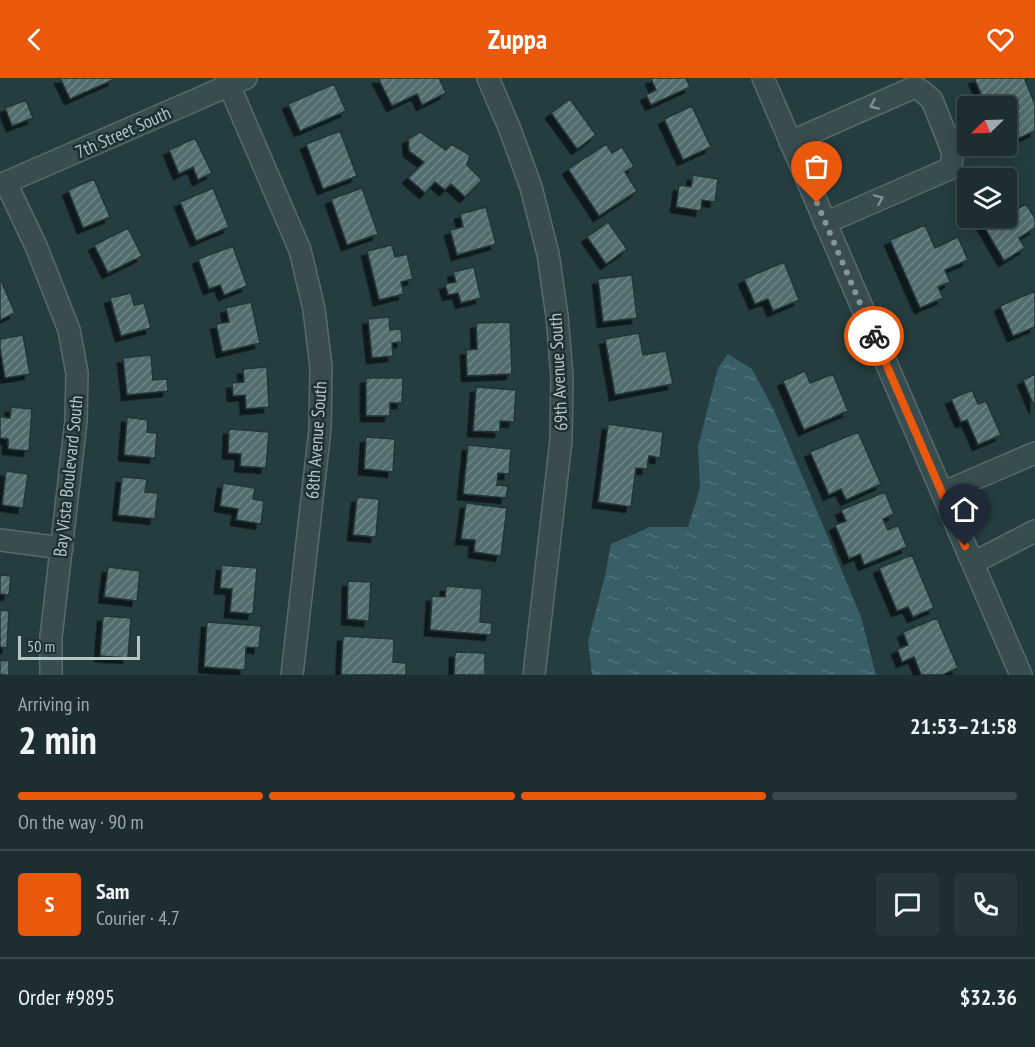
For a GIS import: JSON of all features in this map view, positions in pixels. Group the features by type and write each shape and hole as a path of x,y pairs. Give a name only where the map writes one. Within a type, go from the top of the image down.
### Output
{"street":[{"name":"69th Avenue South","path":"488,78 531,187 548,254 557,316 562,377 561,440 534,675"},
{"path":"763,78 1021,675"},
{"name":"7th Street South","path":"3,184 234,81"},
{"name":"68th Avenue South","path":"234,81 300,250 314,309 321,368 320,429 292,675"},
{"path":"790,142 919,83 923,92 932,100 953,153 949,169 825,224"},
{"name":"Bay Vista Boulevard South","path":"3,184 36,246 69,330 77,374 76,421 51,637 51,675"},
{"path":"942,493 1035,453"},
{"path":"973,563 1035,531"},
{"path":"0,540 62,548"}],"water":[{"path":"728,354 752,369 774,410 861,617 876,675 592,675 588,641 611,544 650,527 688,527 700,488 698,447 718,368"}],"building":[{"path":"60,78 113,78 113,80 70,99"},
{"path":"378,78 439,78 446,93 422,105 417,94 392,106"},
{"path":"652,78 686,78 690,87 651,105 646,95 656,90"},
{"path":"974,78 1028,78 1025,80 1035,104 1035,131 1017,139 1017,96 982,96"},
{"path":"334,84 346,111 300,131 288,104"},
{"path":"570,99 596,135 577,149 551,113"},
{"path":"26,100 33,118 12,126 5,108"},
{"path":"692,106 711,147 683,160 664,119"},
{"path":"340,131 357,176 323,189 306,144"},
{"path":"420,132 446,150 451,144 470,155 467,165 482,180 465,197 451,184 445,190 435,182 425,193 408,178 424,162 409,151 408,139"},
{"path":"195,138 212,173 198,180 193,167 179,174 169,150"},
{"path":"606,144 612,153 622,147 634,166 625,172 637,191 599,216 568,169"},
{"path":"693,175 718,179 715,202 702,200 701,211 676,207 679,185 691,187"},
{"path":"94,179 110,217 83,228 68,190"},
{"path":"213,188 229,227 196,241 180,202"},
{"path":"362,188 378,234 347,245 331,199"},
{"path":"1026,204 1035,218 1035,228 1019,238 1025,248 1004,261 985,228 1017,228 1017,209"},
{"path":"486,207 496,244 457,255 450,230 463,227 460,214"},
{"path":"608,222 627,249 606,264 587,237"},
{"path":"925,225 935,248 958,237 968,260 945,270 950,282 938,287 943,298 920,308 890,240"},
{"path":"128,228 142,256 108,273 94,245"},
{"path":"392,245 395,257 407,254 413,279 401,282 404,294 379,300 367,251"},
{"path":"233,246 247,286 224,295 220,285 209,289 198,259"},
{"path":"784,262 799,300 773,311 768,299 755,304 744,279"},
{"path":"474,267 481,298 461,303 458,293 448,295 445,284 456,282 453,272"},
{"path":"632,275 637,318 603,322 598,279"},
{"path":"0,278 15,313 0,320"},
{"path":"1035,291 1035,327 1013,336 1000,306"},
{"path":"131,293 134,305 144,303 151,328 121,336 110,298"},
{"path":"251,302 260,343 222,352 216,324 229,322 226,308"},
{"path":"389,317 390,330 401,329 402,342 392,343 393,356 372,358 368,319"},
{"path":"510,322 512,374 467,376 466,350 477,349 476,323"},
{"path":"639,333 643,355 666,351 673,384 615,395 605,339"},
{"path":"23,335 30,374 5,378 0,339"},
{"path":"151,355 153,380 167,379 168,391 127,395 123,358"},
{"path":"267,367 269,407 246,409 245,395 233,396 232,383 244,382 243,369"},
{"path":"805,371 810,383 833,374 848,411 804,430 783,381"},
{"path":"1035,374 1035,408 1023,380"},
{"path":"366,378 403,378 402,403 390,403 390,416 366,416"},
{"path":"476,387 516,390 514,422 500,421 500,432 473,431"},
{"path":"972,390 978,404 986,401 1001,435 978,445 967,420 961,422 951,399"},
{"path":"11,407 32,409 29,451 8,449 8,439 0,438 0,417 10,418"},
{"path":"127,417 148,420 147,432 157,433 155,458 124,455"},
{"path":"608,424 663,432 660,458 649,456 647,469 636,468 631,507 598,502"},
{"path":"229,429 269,432 266,468 240,466 241,454 228,453"},
{"path":"858,432 881,484 846,500 841,489 829,495 810,452"},
{"path":"366,437 395,439 393,472 364,469"},
{"path":"468,445 511,449 509,474 498,473 497,485 508,486 506,498 463,494"},
{"path":"6,471 28,474 23,508 2,505"},
{"path":"122,477 147,479 145,492 158,493 155,519 118,515"},
{"path":"223,483 255,488 253,499 264,501 261,524 236,520 238,509 220,506"},
{"path":"885,492 894,514 883,519 888,530 898,525 907,547 864,565 860,554 849,559 835,525 846,521 841,510"},
{"path":"357,497 379,499 376,537 353,535"},
{"path":"466,503 507,508 501,556 474,552 475,540 461,539"},
{"path":"912,555 934,608 913,617 908,607 897,611 879,568"},
{"path":"222,565 257,568 253,614 230,612 232,589 220,588"},
{"path":"108,567 140,571 137,601 104,597"},
{"path":"0,575 11,576 9,595 0,594"},
{"path":"348,581 371,582 369,621 347,619"},
{"path":"446,586 482,589 480,622 492,623 491,635 430,630 432,596 445,597"},
{"path":"0,610 9,611 7,648 0,647"},
{"path":"103,616 131,618 128,658 100,656"},
{"path":"937,618 958,668 942,675 921,675 914,657 902,662 897,649 908,645 903,632"},
{"path":"207,622 261,626 259,648 246,647 245,670 204,667"},
{"path":"343,636 394,639 393,662 406,663 406,675 341,675"},
{"path":"455,652 485,653 485,675 454,675"},
{"path":"9,660 9,675 0,675 0,661"}],"way so far":[{"path":"817,203 874,336"}],"route":[{"path":"874,336 965,546"}]}
